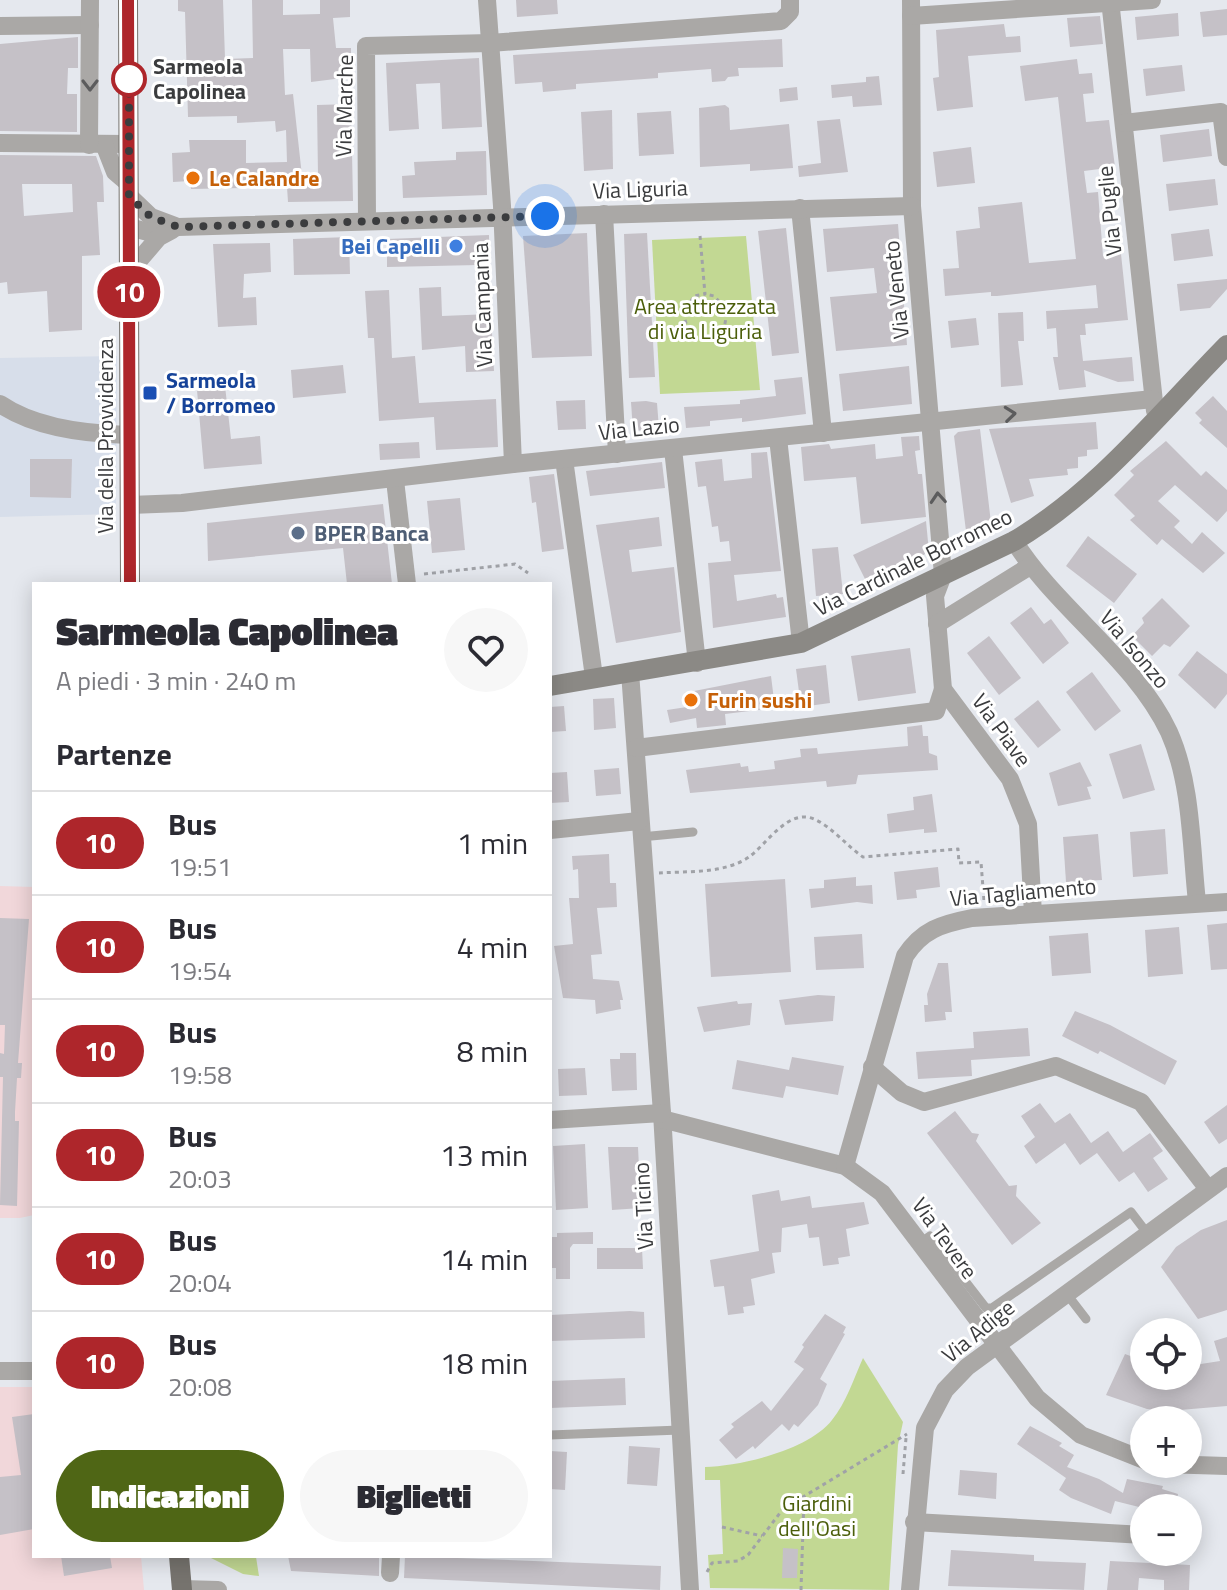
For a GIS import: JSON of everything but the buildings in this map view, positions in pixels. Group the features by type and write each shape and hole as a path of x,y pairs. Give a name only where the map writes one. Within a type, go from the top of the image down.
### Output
{"main road":[{"name":"Via della Provvidenza","path":"128,0 130,582"},
{"path":"179,1558 182,1589"}],"street":[{"path":"90,0 100,146"},
{"name":"Via Campania","path":"487,0 503,218 513,464"},
{"name":"Via Marche","path":"367,220 366,46 490,43 781,21 790,12 790,0"},
{"path":"911,8 1152,0"},
{"name":"Via Puglie","path":"1110,2 1154,408"},
{"name":"Via Veneto","path":"911,8 912,206 943,575"},
{"path":"0,26 90,25"},
{"path":"1124,123 1221,112 1227,157"},
{"path":"0,143 129,144"},
{"name":"Via Liguria","path":"100,146 115,172 151,217 178,227"},
{"name":"Via Liguria","path":"129,227 148,232 178,227 367,220 912,206"},
{"path":"800,208 823,433"},
{"path":"604,214 617,454"},
{"path":"129,272 159,237 178,227"},
{"name":"Via Cardinale Borromeo","path":"552,686 801,643 1014,541 1046,522 1154,408 1227,345"},
{"path":"0,404 13,413 86,433 129,435"},
{"name":"Via Lazio","path":"130,505 182,503 513,464 932,422 1154,408"},
{"path":"778,438 801,643"},
{"path":"673,449 697,663"},
{"path":"564,459 594,677"},
{"path":"395,480 411,580"},
{"name":"Via Isonzo","path":"1014,541 1030,566 1146,694 1169,733 1183,781 1197,902"},
{"path":"937,624 1030,566"},
{"name":"Via Piave","path":"943,575 935,596 943,689 1010,779 1028,824 1033,914"},
{"name":"Via Ticino","path":"630,672 662,1116 680,1430 697,1585"},
{"path":"636,748 936,711 943,689"},
{"path":"552,830 640,829"},
{"name":"Via Tagliamento","path":"845,1166 905,956 918,936 941,924 1033,914 1227,902"},
{"path":"872,1067 902,1093 924,1102 1056,1066 1141,1102 1208,1189"},
{"name":"Via Tevere","path":"552,1120 662,1116 845,1166 882,1193 994,1346 1037,1398 1081,1435 1130,1454"},
{"name":"Via Adige","path":"910,1590 914,1522 928,1421 945,1390 967,1367 994,1346 1227,1176"},
{"path":"0,1371 32,1371"},
{"path":"1202,1465 1227,1466"},
{"path":"914,1522 1130,1534"},
{"path":"182,1589 218,1590"}],"lane":[{"path":"640,829 693,832"},
{"path":"920,1243 930,1236 986,1308 992,1308 1131,1212 1147,1233"},
{"path":"1066,1293 1086,1319"},
{"path":"552,1435 680,1430"}],"path":[{"path":"700,236 705,294"},
{"path":"705,294 714,296 726,313 725,325 718,335 708,339 698,338 689,331 684,313 694,296 705,294"},
{"path":"411,580 515,564 528,573"},
{"path":"659,873 731,866 749,857 790,820 799,817 813,819 863,857 958,849 959,863 981,862 985,906"},
{"path":"697,1585 712,1563 738,1561 783,1509 907,1434"},
{"path":"801,1590 804,1497"},
{"path":"722,1527 762,1536"}],"shaded area":[{"path":"117,356 116,514 0,517 0,358"},
{"path":"0,886 32,887 32,1215 0,1218"},
{"path":"0,1387 32,1387 32,1558 141,1558 144,1590 0,1590"}],"green space":[{"name":"Area attrezzata di via Liguria","path":"746,236 760,390 660,394 652,240"},
{"name":"Giardini dell'Oasi","path":"863,1358 903,1422 898,1445 889,1590 710,1588 708,1555 723,1554 720,1480 705,1480 705,1467 755,1460 808,1440 832,1420"},
{"path":"211,1558 256,1558 259,1576 243,1574"}],"bus line":[{"name":"10","path":"128,0 130,582"}],"place":[{"name":"Sarmeola Capolinea","path":"129,79"},
{"name":"Le Calandre","path":"193,178"},
{"name":"Bei Capelli","path":"456,246"},
{"name":"Sarmeola / Borromeo","path":"150,393"},
{"name":"BPER Banca","path":"298,533"},
{"name":"Furin sushi","path":"691,700"}],"route":[{"path":"129,79 129,196 143,212 159,221 178,227 545,216"}]}
